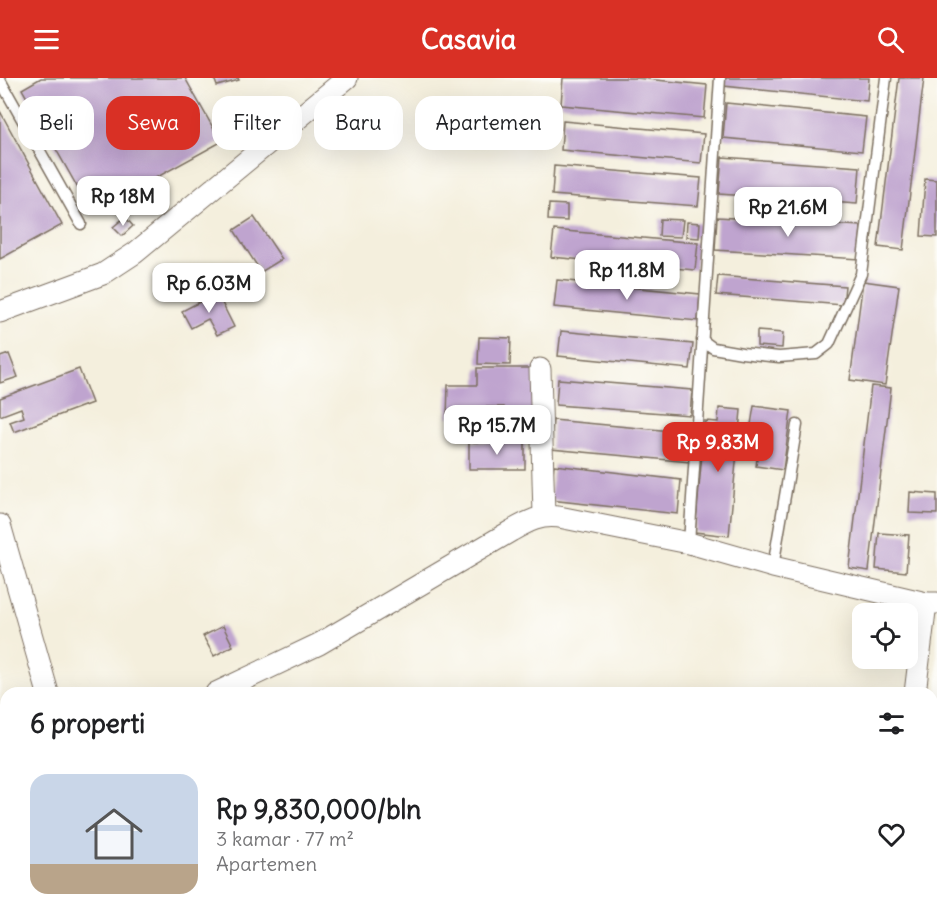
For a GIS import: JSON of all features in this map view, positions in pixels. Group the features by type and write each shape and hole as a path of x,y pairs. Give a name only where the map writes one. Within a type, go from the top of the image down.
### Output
{"street":[{"path":"0,312 103,274 135,253 347,78"},
{"path":"540,369 544,516"},
{"path":"229,687 319,644 511,531 544,516 688,543 773,567 931,603 916,687"},
{"path":"0,525 46,687"}],"lane":[{"path":"688,543 720,78"},
{"path":"702,340 713,348 780,357 816,354 829,344 861,274 886,78"},
{"path":"0,80 81,224"},
{"path":"773,567 797,425"}],"building":[{"path":"41,78 185,78 195,96 106,96 106,150 200,150 200,105 212,126 212,147 92,213 56,150 94,150 94,96 26,96 22,89"},
{"path":"214,78 238,78 239,80 217,86"},
{"path":"563,78 635,78 707,85 704,118 563,105"},
{"path":"725,78 869,78 867,101 724,86"},
{"path":"899,78 924,78 903,250 878,247"},
{"path":"726,103 866,117 862,151 723,138"},
{"path":"0,111 18,144 18,150 21,150 62,225 0,259"},
{"path":"563,121 704,134 701,163 561,150 563,150"},
{"path":"722,157 860,167 857,204 719,194"},
{"path":"554,166 701,178 698,206 552,195"},
{"path":"925,179 937,180 937,237 921,236"},
{"path":"549,204 567,205 567,221 548,220"},
{"path":"125,217 133,226 122,236 113,227"},
{"path":"254,217 282,259 261,272 234,230"},
{"path":"717,217 861,226 859,259 715,250"},
{"path":"660,219 683,220 681,237 659,236"},
{"path":"687,222 700,223 699,238 686,237"},
{"path":"554,230 698,243 695,270 551,257"},
{"path":"718,276 845,286 843,305 716,295"},
{"path":"557,280 700,294 698,321 554,307"},
{"path":"863,281 899,286 885,385 850,380"},
{"path":"217,293 234,327 217,335 208,319 191,328 182,311"},
{"path":"561,331 693,344 690,369 558,356"},
{"path":"757,331 783,333 782,348 757,346"},
{"path":"479,337 511,338 510,365 478,364"},
{"path":"9,354 18,377 0,383 0,357"},
{"path":"477,368 537,368 537,420 504,419 504,407 477,407 477,417 447,417 448,385 477,385"},
{"path":"79,369 92,403 14,432 10,422 24,417 21,408 0,416 0,398"},
{"path":"558,379 692,390 690,415 556,405"},
{"path":"871,386 891,388 869,571 849,568"},
{"path":"754,406 791,411 783,470 756,466 761,432 750,431"},
{"path":"719,408 741,410 729,536 695,532 705,421 718,422"},
{"path":"553,420 693,433 690,462 551,449"},
{"path":"469,442 525,442 525,469 469,469"},
{"path":"554,465 681,480 678,514 550,500"},
{"path":"910,492 937,494 937,514 909,513"},
{"path":"879,533 909,535 906,572 876,569"},
{"path":"223,626 233,646 214,656 203,636"}]}
